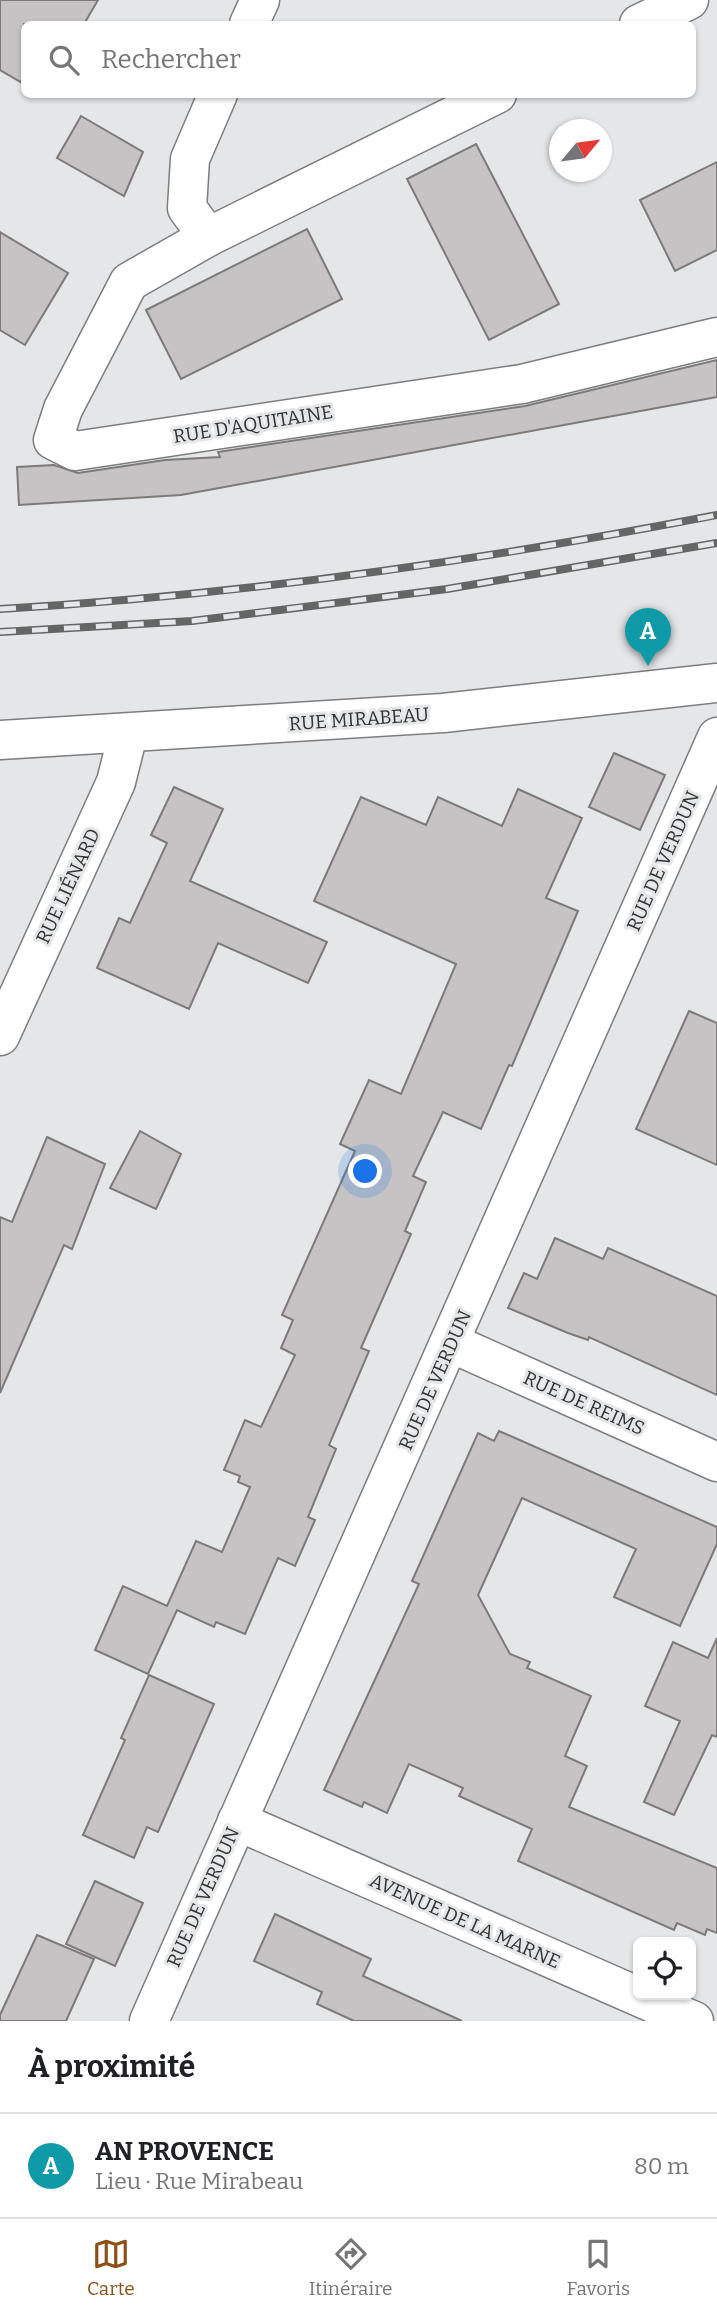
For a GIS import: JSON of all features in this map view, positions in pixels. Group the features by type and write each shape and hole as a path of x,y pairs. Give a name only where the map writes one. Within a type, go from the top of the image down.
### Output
{"street":[{"path":"250,21 260,0"},
{"path":"645,21 689,0"},
{"path":"208,237 187,208 190,159 216,98"},
{"name":"RUE D'AQUITAINE","path":"489,98 208,237 129,282 63,409 53,440 75,451 508,386 717,338"},
{"name":"RUE MIRABEAU","path":"0,740 443,713 717,683"},
{"name":"RUE LIÉNARD","path":"0,1036 116,782 128,734"},
{"name":"RUE DE VERDUN","path":"149,2021 717,737"},
{"name":"RUE DE REIMS","path":"451,1343 717,1462"},
{"name":"AVENUE DE LA MARNE","path":"237,1821 694,2021"}],"building":[{"path":"0,0 98,0 86,21 21,21 21,82 0,70"},
{"path":"81,116 143,152 124,196 57,158"},
{"path":"476,144 559,304 489,340 407,179"},
{"path":"717,162 717,250 675,271 640,200"},
{"path":"307,229 342,299 181,379 146,310"},
{"path":"0,232 68,273 25,345 0,330"},
{"path":"717,360 717,397 181,495 19,505 17,467 54,465 78,473 165,460 220,457 218,452 525,406"},
{"path":"614,753 665,775 640,830 589,807"},
{"path":"174,787 223,809 190,881 327,942 308,983 218,943 189,1009 97,968 119,918 130,923 167,843 151,835"},
{"path":"518,789 582,818 546,898 578,911 512,1066 509,1065 481,1129 443,1112 413,1176 426,1182 405,1231 411,1234 361,1348 369,1351 329,1445 336,1449 308,1517 315,1520 295,1566 278,1558 245,1634 216,1622 214,1627 177,1610 148,1674 95,1650 123,1586 167,1606 196,1541 222,1552 250,1487 238,1482 240,1476 224,1470 245,1420 261,1427 295,1355 281,1348 293,1320 282,1315 355,1151 340,1144 369,1080 401,1094 456,964 314,901 361,797 426,825 438,797 502,826"},
{"path":"689,1011 717,1023 717,1165 636,1129"},
{"path":"140,1131 181,1154 156,1209 110,1188"},
{"path":"47,1137 105,1164 72,1249 64,1245 0,1393 0,1217 12,1222"},
{"path":"555,1238 603,1259 608,1248 717,1296 717,1395 589,1337 588,1340 568,1333 508,1308 524,1273 537,1279"},
{"path":"499,1431 717,1527 717,1544 680,1626 614,1597 636,1549 522,1498 478,1595 510,1654 530,1662 527,1668 591,1696 565,1756 587,1766 569,1807 717,1868 717,1933 707,1929 705,1935 677,1923 674,1930 518,1861 532,1829 459,1796 463,1788 409,1764 387,1813 364,1802 362,1807 324,1790 419,1584 412,1581 478,1433 494,1441"},
{"path":"717,1638 717,1737 712,1735 674,1815 644,1802 680,1721 645,1706 673,1642 708,1658"},
{"path":"149,1675 214,1704 158,1832 147,1827 134,1858 83,1835 125,1740 121,1738"},
{"path":"95,1881 143,1903 115,1966 66,1944"},
{"path":"275,1914 371,1959 363,1976 462,2021 354,2021 317,2004 322,1992 254,1961"},
{"path":"37,1935 94,1959 66,2021 0,2021 0,2015"}],"railway":[{"path":"0,609 181,595 360,574 539,547 717,515"},
{"path":"0,632 192,621 447,589 717,543"}],"place":[{"name":"AN PROVENCE","path":"648,666"}]}
